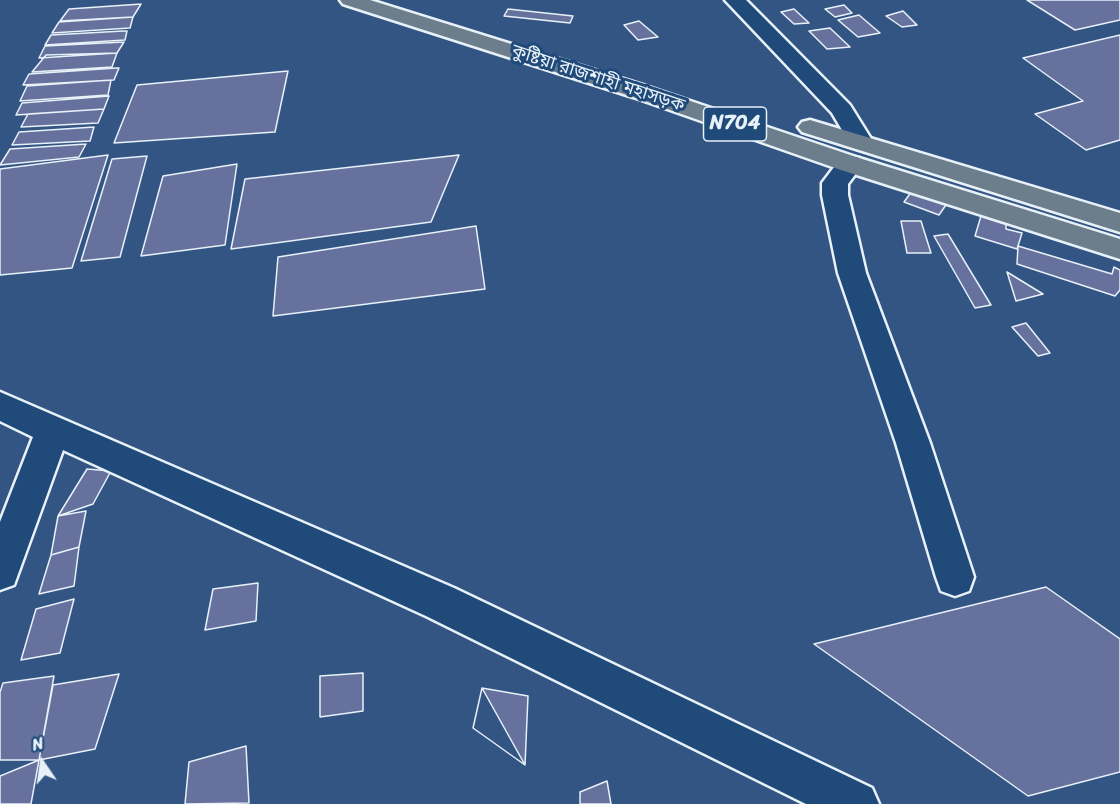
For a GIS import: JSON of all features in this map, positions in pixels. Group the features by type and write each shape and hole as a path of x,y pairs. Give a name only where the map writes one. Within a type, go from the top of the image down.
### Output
{"highway":[{"name":"কুষ্টিয়া রাজশাহী মহাসড়ক","path":"350,0 641,92 766,124"},
{"name":"কুষ্টিয়া রাজশাহী মহাসড়ক","path":"402,0 855,153 1120,249"},
{"name":"কুষ্টিয়া রাজশাহী মহাসড়ক","path":"855,153 1120,223"}],"street":[{"path":"735,0 842,110 855,153 835,183 835,195 852,273 913,443 955,577"},
{"path":"0,406 440,602 856,804"},
{"path":"0,571 53,430"}],"building":[{"path":"1027,0 1120,0 1120,20 1075,30"},
{"path":"141,4 133,17 60,21 69,9"},
{"path":"844,5 852,13 835,17 825,9"},
{"path":"508,9 573,16 570,23 504,16"},
{"path":"794,9 809,23 794,24 781,12"},
{"path":"903,11 917,25 902,27 886,16"},
{"path":"859,15 880,33 858,37 838,20"},
{"path":"133,17 130,28 52,33 59,22"},
{"path":"639,21 658,37 638,40 624,25"},
{"path":"830,28 850,47 827,49 809,31"},
{"path":"127,31 125,40 45,45 51,35"},
{"path":"1120,35 1120,140 1086,150 1035,114 1083,101 1023,58"},
{"path":"124,42 117,53 39,58 45,46"},
{"path":"117,53 112,67 32,72 46,55"},
{"path":"119,68 114,80 23,85 29,74"},
{"path":"288,71 275,132 114,143 137,85"},
{"path":"111,80 108,95 20,101 27,86"},
{"path":"109,96 104,109 16,115 22,103"},
{"path":"104,109 98,123 21,127 28,114"},
{"path":"94,127 90,141 12,145 19,132"},
{"path":"86,144 79,157 0,165 10,149"},
{"path":"108,155 72,268 0,275 0,169"},
{"path":"459,155 431,222 231,249 245,179"},
{"path":"147,156 120,257 81,261 112,159"},
{"path":"237,164 225,245 141,256 163,176"},
{"path":"912,191 948,202 939,215 904,202"},
{"path":"981,216 1006,224 1006,229 1022,233 1017,249 975,236"},
{"path":"901,221 921,221 931,253 907,253"},
{"path":"476,226 485,289 273,316 278,257"},
{"path":"948,234 991,305 975,308 934,236"},
{"path":"1018,246 1112,274 1114,267 1120,270 1120,290 1115,296 1017,264"},
{"path":"1007,272 1043,294 1016,301"},
{"path":"1026,323 1050,353 1038,356 1012,327"},
{"path":"87,469 111,471 93,504 58,516"},
{"path":"86,511 79,547 51,555 58,516"},
{"path":"79,547 74,586 39,594 51,555"},
{"path":"258,583 256,621 205,630 213,589"},
{"path":"1046,587 1120,639 1120,772 1028,796 814,644"},
{"path":"74,599 60,653 21,660 36,609"},
{"path":"363,673 363,711 320,717 320,676"},
{"path":"119,674 95,749 39,760 53,685"},
{"path":"54,676 39,760 0,760 0,692 3,683"},
{"path":"482,688 525,765 473,728"},
{"path":"482,688 528,696 525,765 473,728"},
{"path":"246,746 249,803 185,804 189,762"},
{"path":"39,760 31,804 0,804 0,776"},
{"path":"607,781 611,804 580,804 580,792"}]}
